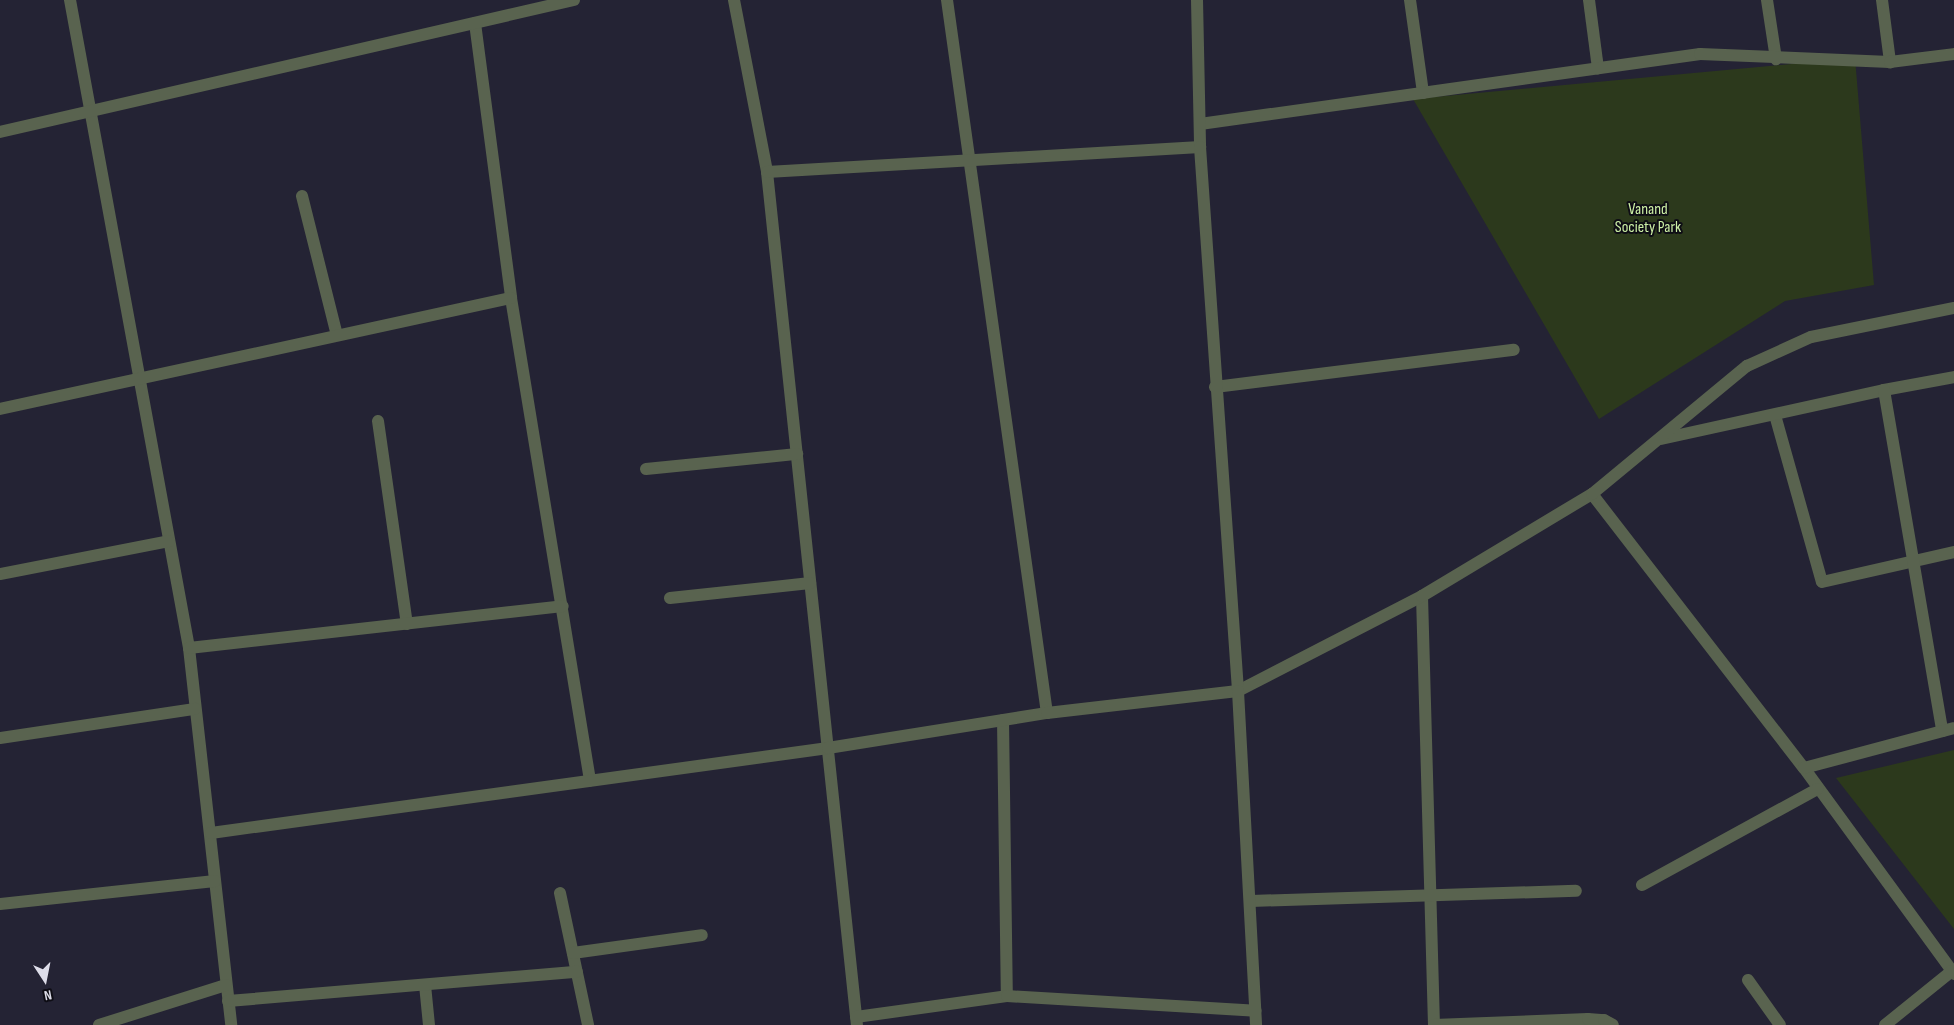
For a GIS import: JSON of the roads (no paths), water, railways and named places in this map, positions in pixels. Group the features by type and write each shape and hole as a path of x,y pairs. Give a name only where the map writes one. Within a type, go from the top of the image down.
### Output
{"street":[{"path":"70,0 138,379 189,648 231,1025"},
{"path":"0,132 574,0"},
{"path":"734,0 767,172 856,1021 1006,996 1256,1011"},
{"path":"947,0 1047,713"},
{"path":"1197,0 1200,147 1238,691 1251,900 1256,1025"},
{"path":"1410,0 1423,93"},
{"path":"1588,0 1598,68"},
{"path":"1767,0 1776,59"},
{"path":"1882,0 1890,62"},
{"path":"475,23 511,298 563,606 590,781"},
{"path":"1200,124 1700,54 1776,59 1890,62 1954,54"},
{"path":"767,172 1200,147"},
{"path":"302,196 337,336"},
{"path":"0,409 511,298"},
{"path":"211,834 828,748 1047,713 1238,691 1422,596 1592,494 1746,366 1811,337 1954,308"},
{"path":"1216,387 1514,350"},
{"path":"1658,439 1884,390 1954,377"},
{"path":"1804,768 1948,730 1913,560 1884,390"},
{"path":"1775,415 1822,582 1954,552"},
{"path":"378,422 407,624"},
{"path":"646,469 797,454"},
{"path":"1592,494 1804,768 1817,790 1953,973 1885,1025"},
{"path":"0,574 169,541"},
{"path":"670,598 810,583"},
{"path":"1422,596 1432,895 1434,1025 1588,1019 1604,1020 1613,1025"},
{"path":"189,648 563,606"},
{"path":"0,738 196,709"},
{"path":"1003,720 1006,996"},
{"path":"1642,885 1817,790"},
{"path":"0,904 216,882"},
{"path":"1251,900 1576,891"},
{"path":"560,892 588,1025"},
{"path":"573,953 702,935"},
{"path":"228,1001 577,972"},
{"path":"1748,980 1780,1025"},
{"path":"99,1025 226,985"},
{"path":"425,985 429,1025"}],"park label":[{"name":"Vanand Society Park","path":"1648,219"}]}
